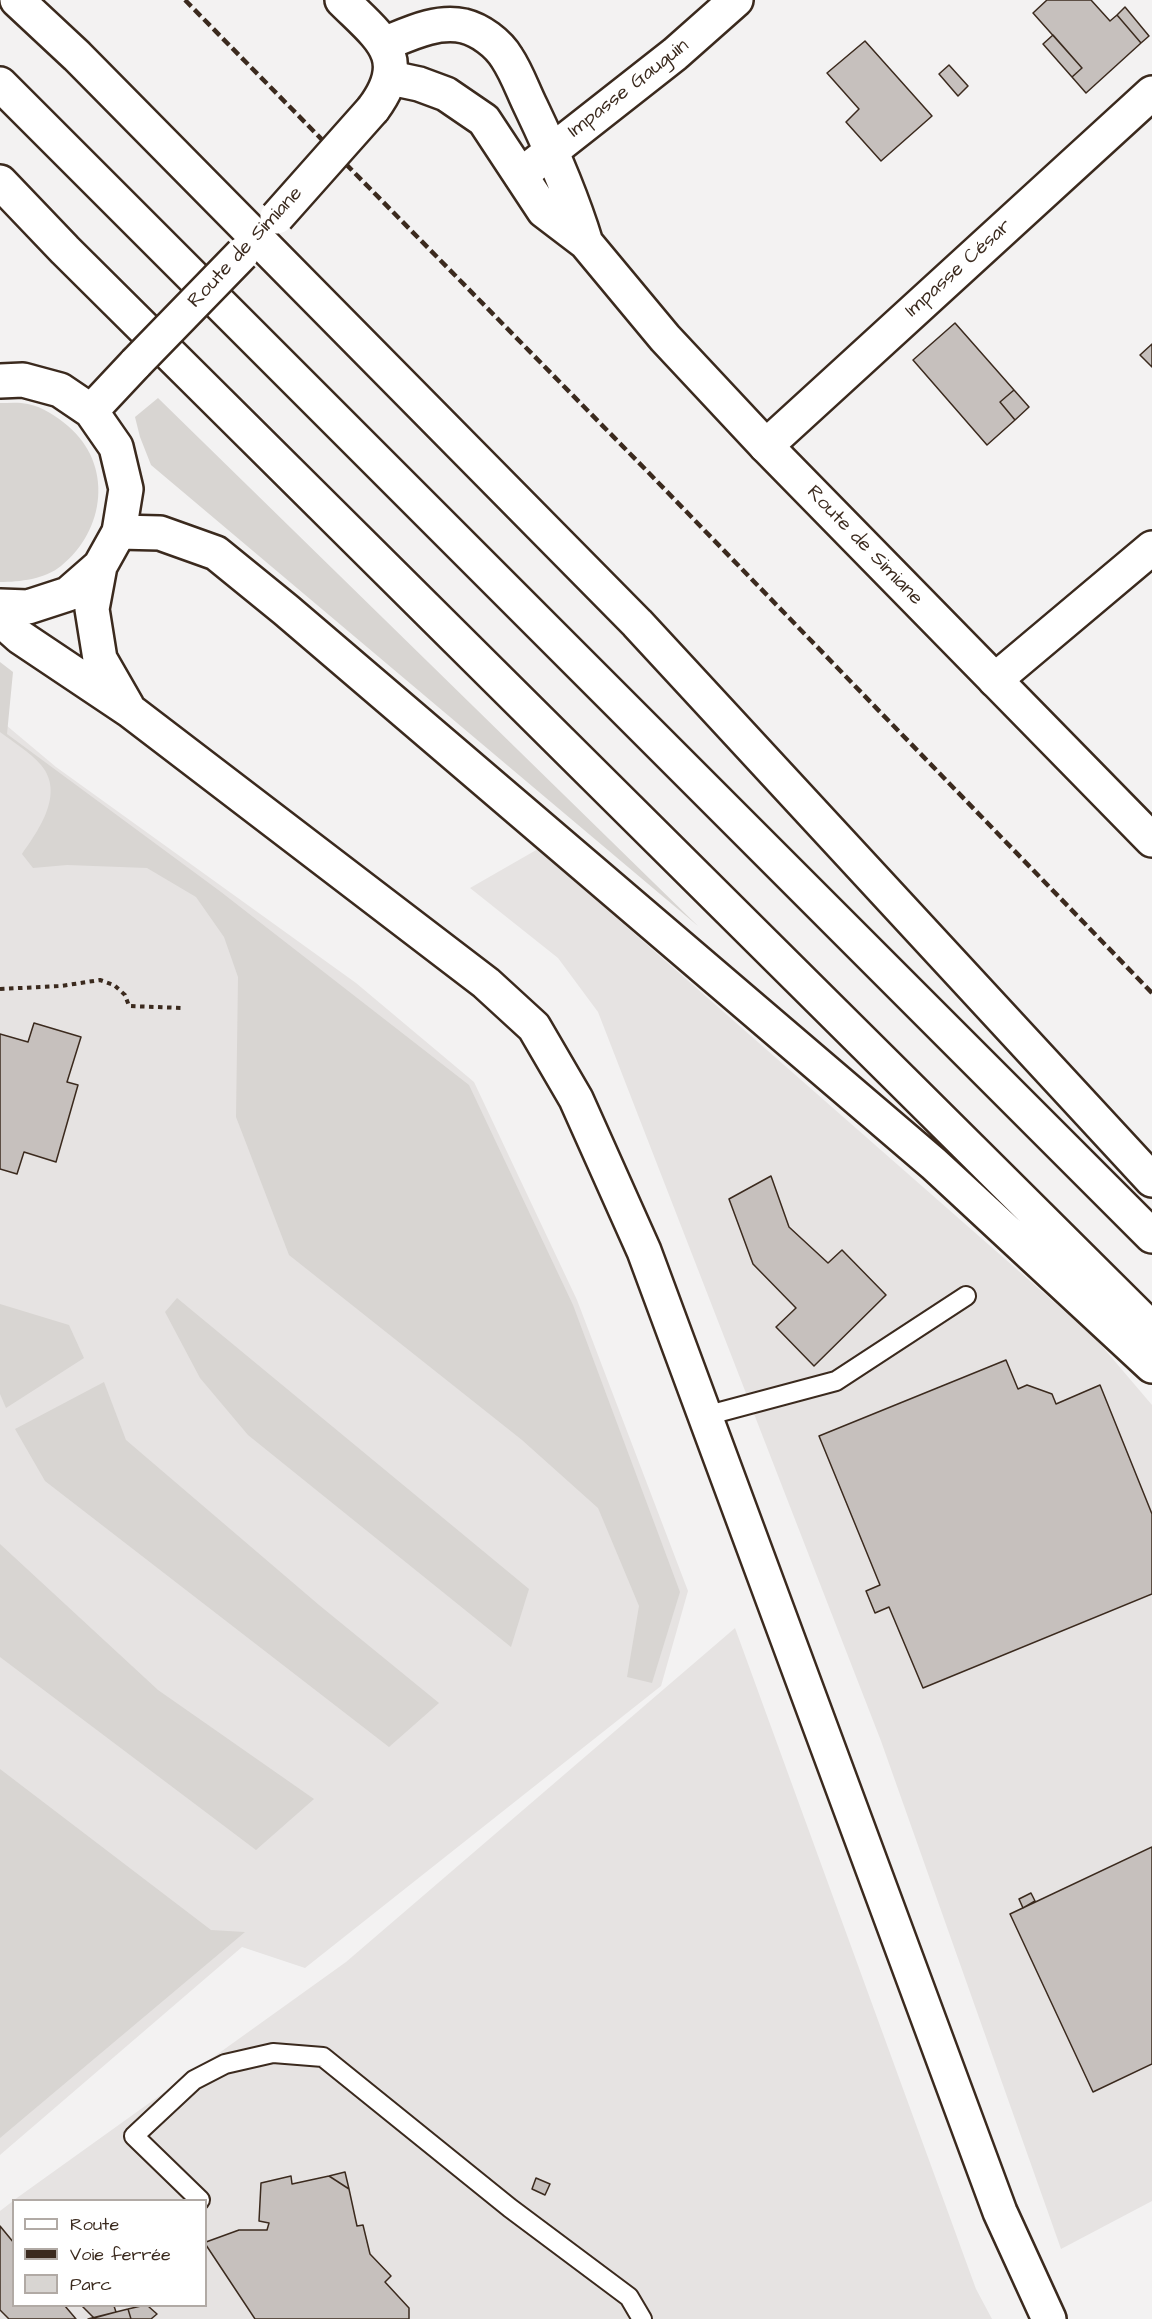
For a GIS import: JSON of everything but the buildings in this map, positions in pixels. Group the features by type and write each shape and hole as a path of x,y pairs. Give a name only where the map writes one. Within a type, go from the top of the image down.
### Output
{"main road":[{"path":"17,0 77,56 259,237 637,622 1152,1180"},
{"path":"342,0 384,44 390,61 391,78"},
{"name":"Impasse Gauguin","path":"521,175 675,54 736,0"},
{"name":"Route de Simiane","path":"384,44 440,25 463,26 480,32 507,57 572,198 585,243"},
{"name":"Route de Simiane","path":"91,411 259,237 373,109 391,78 419,84 446,94 484,120 544,211 585,243 665,338 766,446 1152,840"},
{"path":"0,84 1152,1236"},
{"name":"Impasse César","path":"766,446 1152,93"},
{"path":"0,182 81,266 1152,1329"},
{"path":"0,381 23,380 60,390 91,411 116,447 126,489 119,532 100,566 92,609 100,659 129,710"},
{"path":"119,532 160,533 216,553 934,1164 1152,1366"},
{"path":"995,680 1152,548"},
{"path":"0,606 28,607 68,594 100,566"},
{"path":"0,619 20,637 129,710 486,983 534,1027 576,1099 644,1251 1000,2212 1049,2319"}],"lane":[{"path":"705,1416 836,1381 966,1296"},
{"path":"199,2199 134,2136 194,2080 225,2064 273,2053 323,2057 510,2208 629,2297 642,2319"}],"path":[{"path":"0,989 61,986 100,980 114,985 125,995 129,1006 182,1008"}],"shaded area":[{"path":"0,720 56,767 356,983 474,1082 577,1300 688,1591 661,1686 305,1968 242,1947 0,2155"},
{"path":"538,849 1095,1338 1152,1405 1152,2201 1061,2249 881,1741 598,1012 558,958 470,888"},
{"path":"735,1628 976,2289 992,2319 0,2319 0,2211 12,2202 12,2307 207,2307 207,2199 15,2199 346,1962"}],"green space":[{"path":"158,398 698,926 151,465 135,417"},
{"path":"0,403 34,405 49,412 68,426 82,441 92,459 97,478 98,497 95,516 87,534 76,551 61,566 48,574 32,579 0,582"},
{"path":"0,662 13,672 7,734 221,892 469,1085 573,1305 680,1592 652,1683 627,1677 639,1606 598,1508 522,1440 289,1255 236,1117 238,977 224,937 196,897 147,868 67,865 33,868 22,854 42,823 50,799 51,787 48,776 41,765 27,751 0,732"},
{"path":"177,1298 529,1589 511,1647 248,1435 200,1378 165,1312"},
{"path":"0,1304 69,1325 84,1358 6,1408 0,1394"},
{"path":"104,1382 126,1440 319,1605 439,1703 389,1747 45,1481 15,1429"},
{"path":"0,1544 158,1690 314,1799 256,1850 0,1657"},
{"path":"0,1769 211,1930 245,1932 0,2138"}],"railway":[{"path":"185,0 647,471 1152,993"}]}
